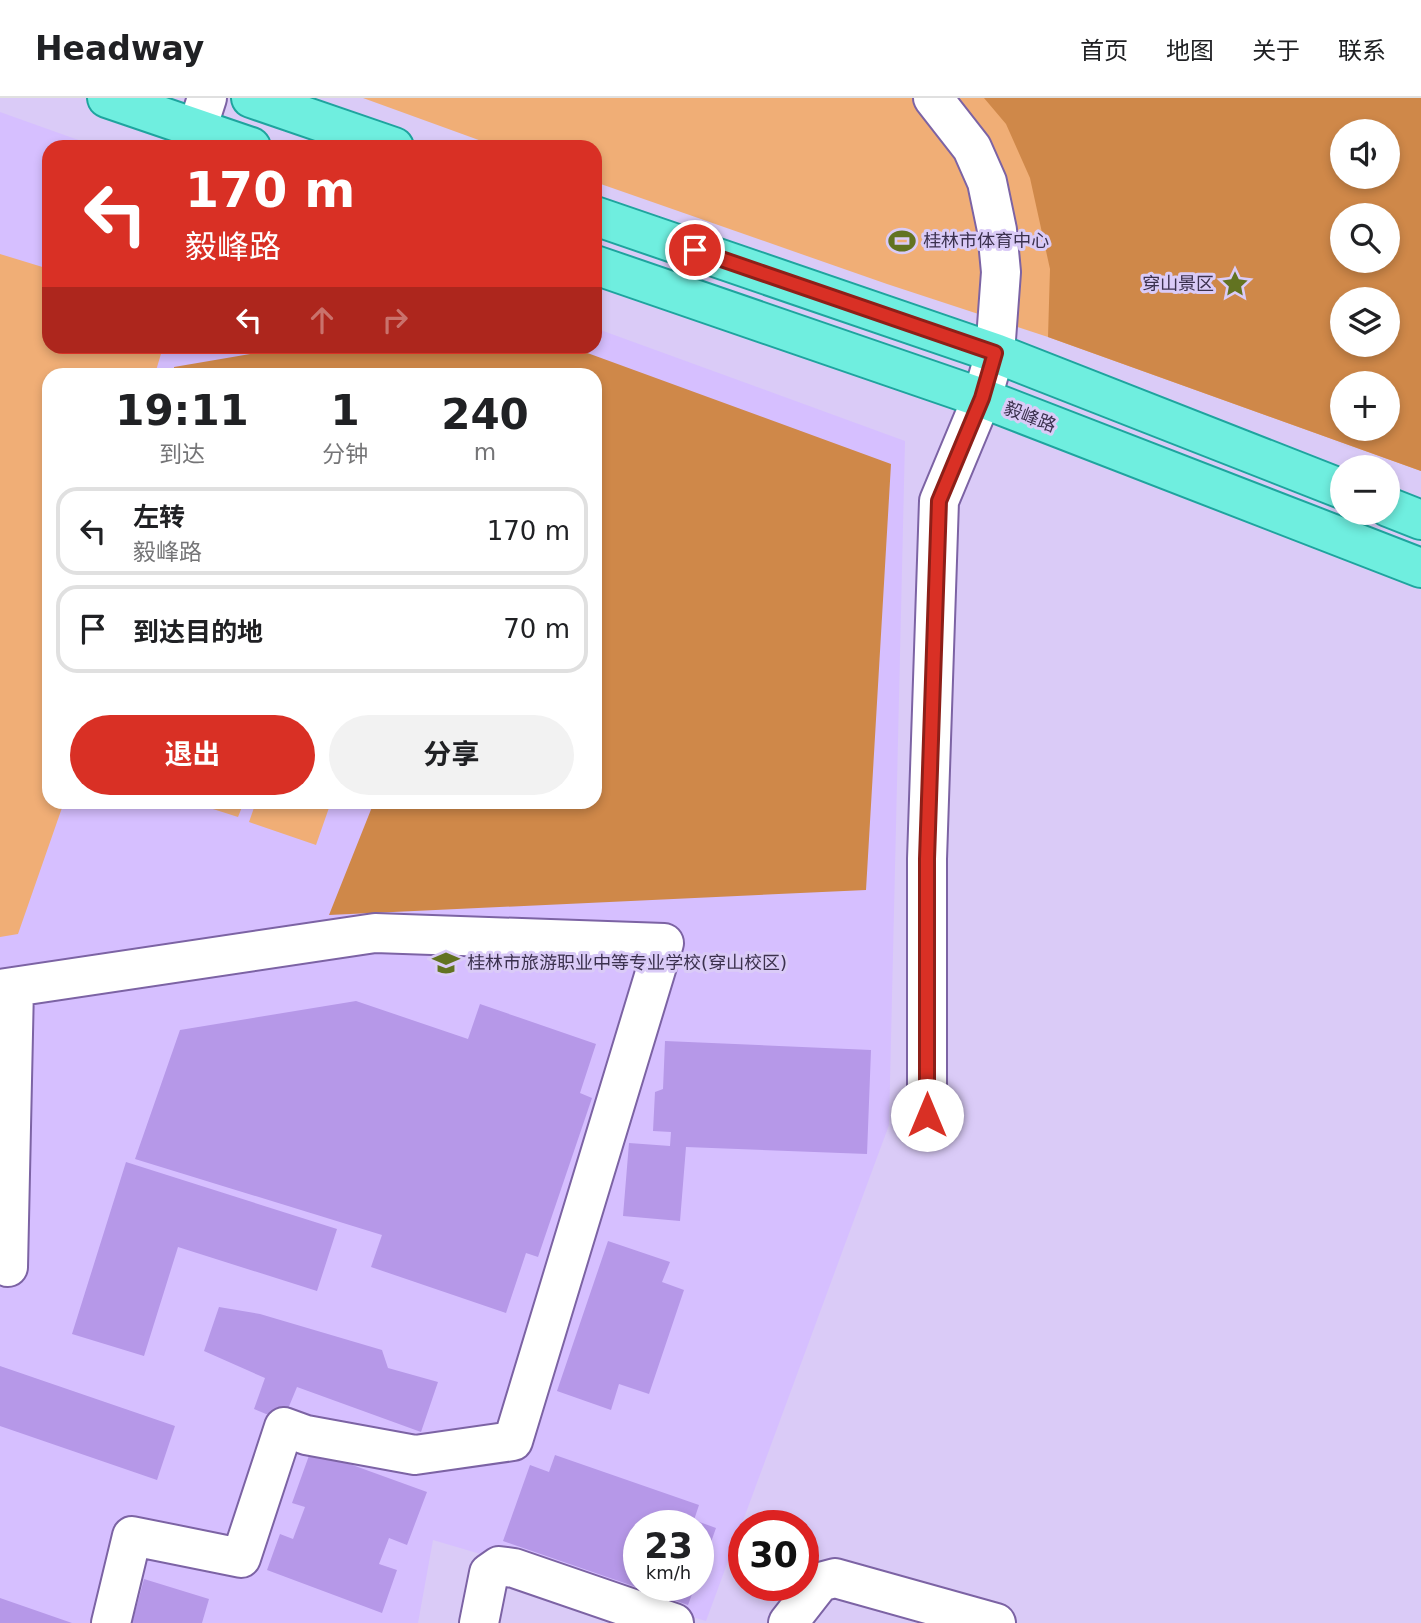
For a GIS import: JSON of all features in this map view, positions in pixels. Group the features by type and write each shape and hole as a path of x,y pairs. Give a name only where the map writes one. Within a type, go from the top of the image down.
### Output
{"main road":[{"path":"107,98 202,113 241,140"},
{"path":"251,98 374,140"},
{"path":"602,218 995,353 1330,484"},
{"name":"毅峰路","path":"602,267 982,398 1421,568"},
{"path":"1400,512 1421,520"}],"street":[{"path":"927,1115 927,859 939,501 982,398 995,353 1001,272 997,230 987,182 972,148 933,98"},
{"path":"8,1266 7,988 375,933 664,943 513,1441 415,1455 306,1435 284,1427 241,1558 132,1536 111,1623"},
{"path":"479,1623 489,1573 499,1566 514,1568 674,1623"},
{"path":"788,1623 820,1583 835,1578 996,1623"}],"shaded area":[{"path":"363,98 1421,98 1421,471 1400,463 1400,455 1376,455 1337,441 1400,441 1400,371 1330,371 1330,438 1048,337 602,184 602,140 479,140"},
{"name":"穿山景区","path":"984,98 1421,98 1421,471 1400,463 1400,455 1376,455 1337,441 1400,441 1400,371 1330,371 1330,438 1048,337 1050,269 1030,178 1006,124"},
{"name":"桂林市旅游职业中等专业学校(穿山校区)","path":"0,112 78,140 42,140 42,354 602,354 602,331 905,441 889,1125 747,1510 728,1510 728,1561 714,1599 714,1510 623,1510 623,1596 433,1540 418,1623 0,1623"},
{"path":"0,254 42,267 42,354 161,354 157,368 42,368 42,809 62,809 18,934 0,937"},
{"path":"250,354 590,354 891,464 866,890 329,915 371,809 602,809 602,368 174,367"},
{"path":"213,809 241,809 238,817"},
{"path":"254,809 329,809 316,845 249,822"},
{"name":"桂林市旅游职业中等专业学校(穿山校区)","path":"639,1601 713,1601 706,1621"}],"building":[{"path":"356,1001 468,1039 480,1004 596,1044 580,1093 592,1098 538,1257 526,1253 506,1313 371,1267 382,1235 135,1159 180,1030"},
{"path":"665,1041 871,1050 867,1154 686,1147 680,1221 623,1216 629,1143 670,1146 671,1132 653,1131 655,1092 663,1089"},
{"path":"126,1162 337,1229 317,1291 178,1247 144,1356 72,1334"},
{"path":"608,1241 670,1262 662,1282 684,1290 649,1394 619,1384 611,1410 557,1391"},
{"path":"219,1307 260,1314 382,1350 388,1368 438,1382 421,1432 297,1387 283,1421 254,1409 265,1378 204,1351"},
{"path":"0,1366 175,1426 157,1480 0,1426"},
{"path":"311,1450 427,1492 407,1545 389,1538 379,1564 397,1570 382,1613 267,1570 280,1534 293,1539 305,1507 292,1503"},
{"path":"555,1455 699,1505 697,1510 623,1510 623,1583 503,1541 530,1465 549,1472"},
{"path":"144,1579 209,1599 202,1623 132,1623"},
{"path":"0,1598 72,1623 0,1623"}],"place":[{"name":"桂林市体育中心","path":"902,241"},
{"name":"穿山景区","path":"1235,284"},
{"name":"桂林市旅游职业中等专业学校(穿山校区)","path":"446,963"}],"route":[{"path":"695,250 995,353 982,398 939,501 927,859 927,1115"}]}
